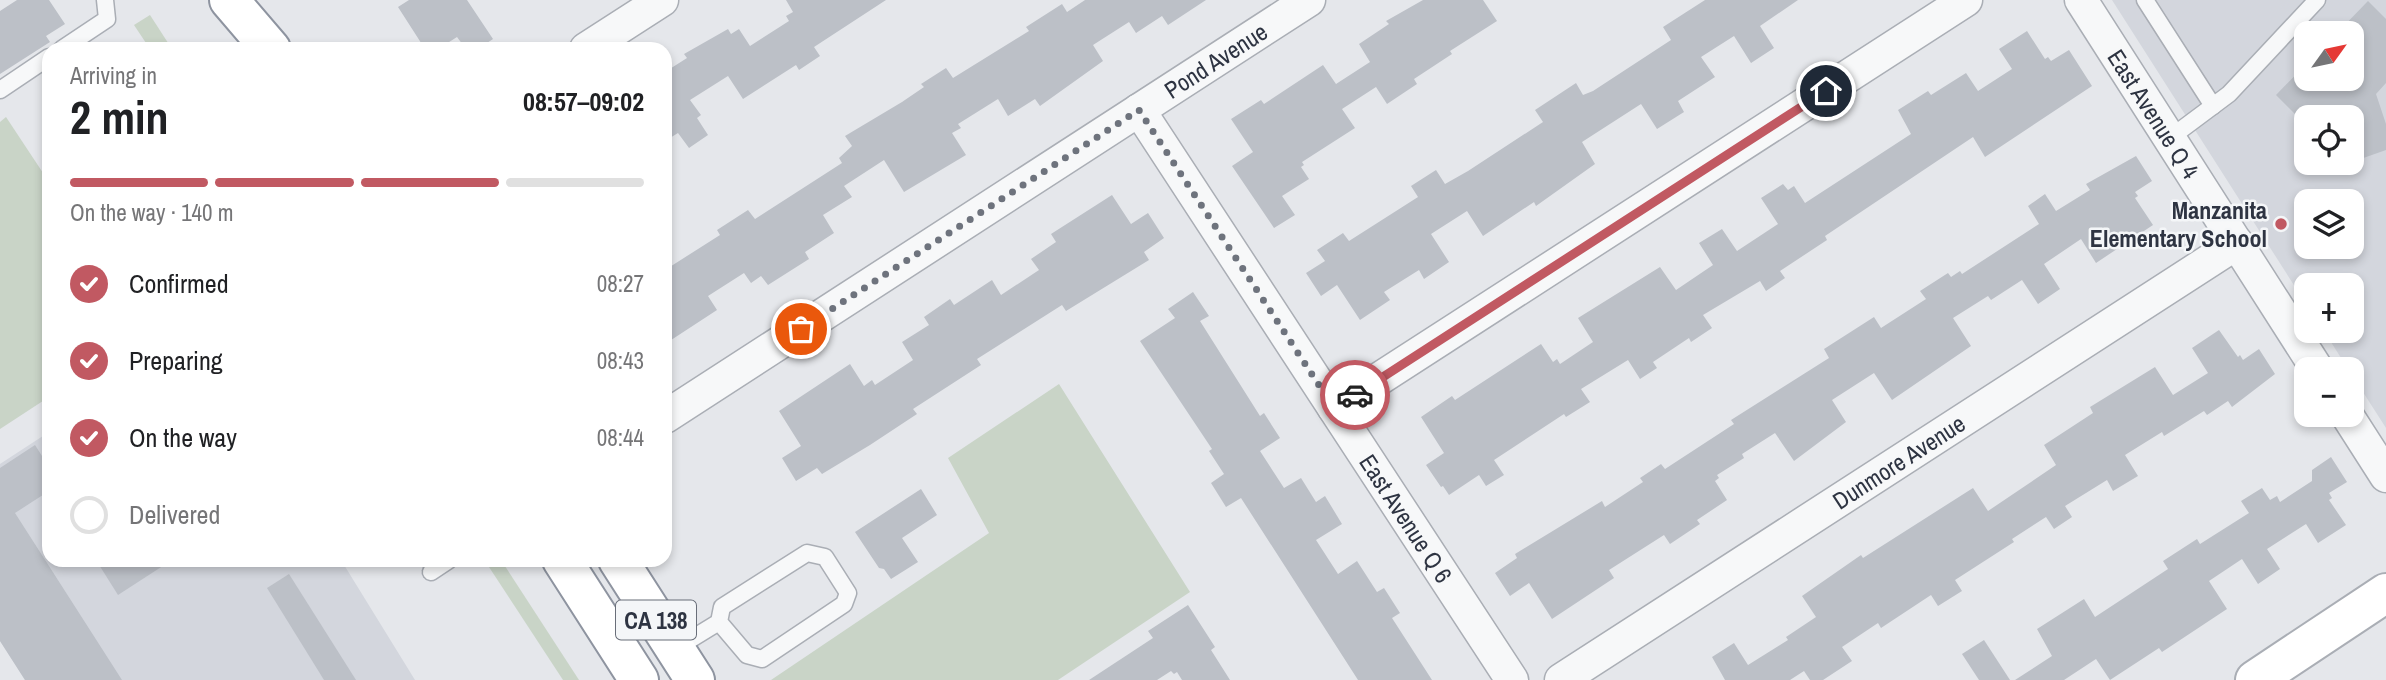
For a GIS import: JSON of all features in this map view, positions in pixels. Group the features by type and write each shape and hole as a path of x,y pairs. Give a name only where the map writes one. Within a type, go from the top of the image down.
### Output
{"main road":[{"path":"228,0 248,42"},
{"path":"228,0 265,42"},
{"path":"566,567 639,680"},
{"name":"CA 138","path":"622,567 685,665"},
{"path":"2255,680 2386,593"}],"street":[{"path":"597,42 662,0"},
{"name":"Pond Avenue","path":"672,411 1309,0"},
{"path":"1334,408 1966,0"},
{"name":"East Avenue Q 4","path":"2081,0 2309,357"},
{"name":"East Avenue Q 6","path":"1139,110 1513,680"},
{"name":"Dunmore Avenue","path":"1561,680 2237,243"},
{"path":"2355,427 2386,476"}],"lane":[{"path":"2145,0 2213,106"},
{"path":"2169,138 2229,94 2317,0"},
{"path":"72,42 107,19 106,4"},
{"path":"0,90 42,62"},
{"path":"685,665 719,622 722,607 807,553 825,557 848,593 844,604 762,659 747,655 719,622"},
{"path":"431,572 438,567"}],"shaded area":[{"name":"Manzanita Elementary School","path":"2112,0 2386,0 2386,428 2364,394 2364,357 2340,357 2332,343 2364,343 2364,273 2294,273 2294,285"},
{"path":"150,15 167,42 145,42 134,25"},
{"path":"6,117 42,171 42,402 0,429 0,122"},
{"path":"1059,384 1190,592 1058,680 771,680 989,533 948,458"},
{"path":"42,437 42,567 345,567 415,680 25,680 0,641 0,464"},
{"path":"489,567 506,567 579,680 563,680"}],"building":[{"path":"17,0 49,0 65,24 46,36 50,42 42,42 42,47 0,74 0,11"},
{"path":"409,0 467,0 493,39 488,42 461,42 457,37 449,42 420,42 398,7"},
{"path":"786,0 886,0 814,47 820,56 799,70 796,65 743,99 728,76 690,100 701,115 697,118 708,135 689,148 678,133 672,137 672,68 687,58 684,54 728,29 731,34 739,29 750,46 789,21 786,16 793,12"},
{"path":"1085,0 1206,0 1168,25 1162,16 1136,33 1129,22 1093,45 1103,61 1040,106 1035,99 1008,116 998,99 958,124 961,128 952,133 966,155 904,192 884,160 844,186 852,197 823,215 834,233 805,252 809,259 768,285 761,276 751,283 744,273 708,296 717,310 672,339 672,266 720,235 717,230 748,210 755,219 842,163 839,158 852,146 845,136 924,87 921,84 946,68 953,78 1029,31 1026,27 1062,4 1067,12"},
{"path":"1423,0 1483,0 1497,21 1450,51 1452,54 1414,79 1417,84 1387,104 1376,87 1342,109 1355,128 1302,162 1304,165 1301,167 1309,179 1282,196 1295,215 1274,228 1232,166 1253,152 1231,119 1261,100 1264,104 1323,65 1336,84 1370,62 1359,44 1389,24 1386,21"},
{"path":"1705,0 1798,0 1760,26 1774,48 1751,63 1734,36 1701,57 1715,77 1678,101 1684,112 1657,129 1641,104 1582,142 1595,164 1536,206 1534,202 1483,236 1467,211 1431,234 1449,262 1424,279 1419,270 1384,292 1390,300 1360,320 1337,285 1321,296 1306,273 1325,261 1317,250 1343,233 1349,241 1418,197 1411,186 1436,170 1445,184 1468,171 1543,122 1535,110 1576,83 1583,95 1593,91 1671,40 1663,27"},
{"path":"2368,1 2386,19 2386,83 2376,94 2386,124 2386,150 2364,158 2364,105 2294,105 2294,113 2276,95 2294,76 2294,91 2364,91 2364,21 2349,21"},
{"path":"2027,31 2045,59 2048,57 2051,61 2069,50 2092,86 1985,157 1973,137 1825,236 1827,240 1780,271 1785,278 1766,291 1760,281 1703,315 1712,328 1691,342 1689,338 1653,362 1657,368 1640,379 1628,360 1581,389 1590,402 1566,417 1564,414 1494,460 1504,475 1486,486 1479,475 1449,495 1443,486 1441,487 1426,465 1444,453 1421,417 1452,396 1455,400 1541,344 1553,362 1557,359 1560,364 1593,342 1578,318 1660,267 1676,290 1713,265 1699,243 1722,229 1737,251 1778,224 1761,198 1783,184 1788,190 1794,186 1805,203 1911,134 1898,110 1928,91 1931,95 1966,73 1978,91 2012,69 1999,49"},
{"path":"2136,156 2152,181 2135,192 2138,196 2135,198 2153,225 2096,263 2081,239 2044,264 2060,289 2038,304 2022,280 1991,300 1988,296 1953,318 1971,346 1892,400 1874,373 1832,400 1846,422 1794,461 1775,433 1742,454 1744,458 1717,475 1719,478 1715,481 1727,500 1697,520 1700,524 1670,544 1664,535 1609,570 1614,578 1552,619 1529,583 1510,596 1495,573 1517,558 1515,554 1602,501 1605,507 1643,482 1640,478 1661,464 1665,469 1734,424 1731,420 1829,358 1824,349 1874,317 1881,328 1926,299 1920,291 1948,273 1951,277 1960,271 1962,274 2039,224 2028,206 2045,194 2056,211 2090,190 2086,184"},
{"path":"1112,195 1131,224 1148,213 1164,238 1144,252 1149,260 1066,311 1062,305 977,359 981,365 913,409 917,414 870,445 822,474 817,468 796,481 782,458 801,446 779,411 850,364 864,386 872,380 875,385 913,360 902,342 929,325 924,317 950,299 954,305 992,280 1001,295 1039,270 1031,259 1056,242 1051,234"},
{"path":"1193,292 1209,316 1200,321 1260,416 1264,413 1280,438 1260,451 1284,488 1301,478 1316,502 1325,496 1342,524 1316,540 1338,574 1357,561 1377,592 1384,588 1400,613 1392,618 1432,680 1358,680 1241,498 1226,507 1211,483 1224,474 1209,451 1212,449 1140,341 1175,318 1168,309"},
{"path":"2219,330 2243,360 2259,349 2275,374 2232,407 2228,401 2207,415 2204,411 2164,436 2162,432 2125,455 2138,476 2113,491 2107,480 2065,506 2072,517 2054,529 2046,517 2012,539 2014,542 1955,580 1962,591 1938,606 1931,595 1881,628 1878,623 1842,647 1852,661 1823,680 1810,680 1804,671 1790,680 1725,680 1712,657 1734,643 1748,665 1788,640 1786,637 1816,617 1802,596 1861,555 1863,558 1973,488 1988,511 2056,465 2044,445 2093,413 2090,407 2155,367 2173,395 2208,373 2192,348"},
{"path":"35,445 42,456 42,496 15,513 42,555 42,567 50,567 122,680 25,680 0,641 0,468"},
{"path":"2331,457 2347,482 2329,493 2332,498 2329,500 2346,525 2318,543 2306,524 2267,549 2280,569 2258,584 2242,559 2209,581 2227,609 2162,652 2159,648 2110,680 2096,659 2064,680 2015,680 2052,656 2037,629 2084,599 2095,617 2168,569 2163,561 2197,539 2200,544 2249,513 2241,501 2262,488 2270,500 2277,496 2280,502 2312,481 2312,470"},
{"path":"921,489 937,515 902,538 918,562 891,579 884,569 879,568 855,532"},
{"path":"100,567 161,567 118,595"},
{"path":"289,574 356,680 324,680 267,588"},
{"path":"1188,605 1215,647 1211,650 1230,680 1182,680 1177,672 1174,674 1171,671 1157,680 1089,680 1153,638 1148,631"},
{"path":"1984,640 2010,680 1979,680 1962,654"}],"way so far":[{"path":"801,329 1139,110 1334,408 1355,395"}],"place":[{"name":"Manzanita Elementary School","path":"2281,224"}],"route":[{"path":"1355,395 1826,91"}]}
